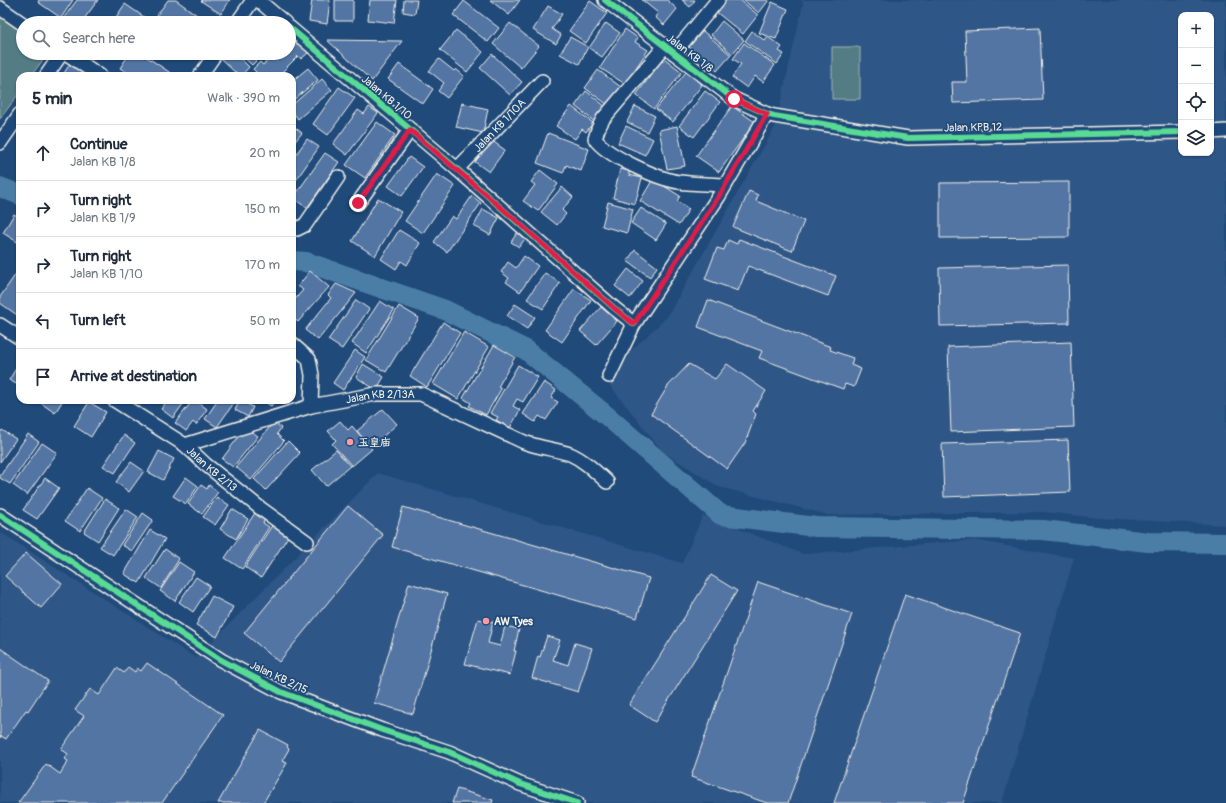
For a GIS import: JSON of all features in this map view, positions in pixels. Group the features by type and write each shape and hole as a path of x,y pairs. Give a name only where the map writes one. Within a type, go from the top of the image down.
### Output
{"street":[{"path":"242,16 253,0"},
{"path":"258,0 277,16"},
{"name":"Jalan KB 1/8","path":"605,0 734,99 767,114"},
{"path":"718,0 603,119 595,139 600,146 610,152 635,166 660,177 679,182 725,185"},
{"path":"0,8 16,19"},
{"name":"Jalan KB 1/10","path":"296,33 457,169 634,324"},
{"path":"49,72 57,60"},
{"path":"76,60 94,72"},
{"path":"203,72 211,60"},
{"name":"Jalan KB 1/10A","path":"457,169 542,81"},
{"path":"609,376 634,324 725,185 767,114"},
{"name":"Jalan KPB 12","path":"767,114 908,138 1178,132"},
{"path":"0,143 16,120"},
{"path":"358,203 410,130"},
{"path":"1214,132 1226,131"},
{"path":"296,228 305,224 338,177"},
{"path":"0,325 16,335"},
{"path":"296,348 309,359 312,375 312,406"},
{"name":"Jalan KB 2/13A","path":"185,445 312,406 376,394 420,394 536,447 569,454 586,463 607,482"},
{"name":"Jalan KB 2/13","path":"120,404 185,445 205,464 260,508 307,542"},
{"name":"Jalan KB 2/15","path":"0,514 221,660 276,690 382,730 449,752 520,784 577,803"}],"shaded area":[{"path":"802,0 1226,0 1226,525 1098,518 1045,512 828,515 719,487 663,452 603,377 667,317 775,127 803,4"},
{"path":"378,473 682,563 703,515 803,554 974,540 1074,558 1002,803 0,803 0,532 196,658"}],"green space":[{"path":"0,16 16,27 16,60 43,60 34,72 16,72 16,97 0,119"},
{"path":"832,47 860,47 860,99 832,99"}],"building":[{"path":"39,0 73,0 62,16 58,16 38,2"},
{"path":"77,0 98,0 86,16 65,16"},
{"path":"168,0 176,0 198,16 158,16 157,15"},
{"path":"230,0 221,14 201,1"},
{"path":"312,0 330,0 327,24 309,21"},
{"path":"335,0 353,0 353,21 335,21"},
{"path":"370,0 397,0 394,23 368,20"},
{"path":"404,0 417,0 415,14 403,12"},
{"path":"490,0 520,0 509,15"},
{"path":"642,0 667,0 677,9 664,25 655,17 658,13"},
{"path":"682,0 695,0 690,7"},
{"path":"725,0 740,0 758,15 743,34 715,11"},
{"path":"743,0 769,0 759,13"},
{"path":"464,1 499,28 488,42 453,15"},
{"path":"590,1 607,13 586,43 569,31"},
{"path":"772,2 788,9 776,39 759,33"},
{"path":"125,4 143,16 117,16"},
{"path":"548,6 562,14 552,29 561,35 556,44 533,30"},
{"path":"722,21 744,40 732,54 711,35"},
{"path":"510,23 539,46 521,68 493,44"},
{"path":"606,23 620,33 602,57 589,48"},
{"path":"1040,28 1043,100 953,103 952,82 967,82 965,31"},
{"path":"625,29 638,38 635,42 648,50 625,84 600,68"},
{"path":"456,30 483,52 467,72 440,50"},
{"path":"703,31 731,55 717,71 689,47"},
{"path":"752,31 765,41 768,37 782,47 779,51 784,54 777,64 745,41"},
{"path":"570,37 588,47 579,64 560,54"},
{"path":"301,40 308,47 305,50 308,53 301,59 298,56 296,58 296,44"},
{"path":"327,40 402,41 372,81"},
{"path":"744,43 775,65 763,82 755,76 747,88 732,77 741,64 733,59"},
{"path":"492,54 522,82 510,95 480,68"},
{"path":"664,58 682,72 654,109 636,95"},
{"path":"439,59 454,71 456,69 464,76 447,98 438,91 444,83 429,71"},
{"path":"125,60 151,60 169,72 126,72 120,68"},
{"path":"222,60 242,60 249,67 245,72 235,72"},
{"path":"247,60 257,60 252,65"},
{"path":"268,60 294,60 282,72 256,72 253,69 260,62 263,65"},
{"path":"70,64 83,72 65,72"},
{"path":"399,64 433,89 423,104 388,79"},
{"path":"308,68 318,80 296,98 296,78"},
{"path":"598,70 621,87 608,105 585,88"},
{"path":"686,72 702,85 673,122 656,109"},
{"path":"322,79 332,90 298,119 296,116 296,102"},
{"path":"339,87 355,98 328,135 313,124"},
{"path":"586,91 606,107 595,122 575,106"},
{"path":"705,91 720,102 694,137 679,126"},
{"path":"462,103 488,109 483,133 456,127"},
{"path":"571,106 593,123 586,132 582,129 575,139 556,126"},
{"path":"635,106 655,116 647,132 627,122"},
{"path":"732,106 755,122 719,172 696,156"},
{"path":"369,107 378,113 347,155 333,144 358,110 364,114"},
{"path":"377,122 395,135 365,178 346,165"},
{"path":"626,126 653,139 645,155 618,143"},
{"path":"677,126 685,166 667,169 659,130"},
{"path":"296,128 302,133 296,140"},
{"path":"548,133 589,149 581,171 566,165 563,173 537,163"},
{"path":"307,139 319,147 296,180 296,154"},
{"path":"491,140 505,150 489,172 475,162"},
{"path":"325,153 339,162 307,208 296,200 296,194"},
{"path":"409,157 423,167 402,196 388,186"},
{"path":"620,169 629,171 629,175 642,178 635,204 613,198"},
{"path":"540,170 558,184 538,211 523,201 535,185 531,182"},
{"path":"437,174 455,186 423,233 405,221"},
{"path":"653,179 680,196 677,201 689,209 679,225 640,201"},
{"path":"1069,182 1069,237 940,238 940,183"},
{"path":"562,187 573,197 562,210 566,214 557,225 541,212"},
{"path":"749,191 758,195 756,201 804,221 792,251 733,227"},
{"path":"472,196 481,203 447,252 434,242 452,216 456,219"},
{"path":"378,198 401,212 375,256 352,241"},
{"path":"608,202 633,209 627,233 602,226"},
{"path":"641,208 666,224 656,240 631,223"},
{"path":"483,209 499,218 490,235 474,226"},
{"path":"14,214 16,215 16,241 3,233"},
{"path":"399,230 420,243 407,265 401,261 396,269 381,259"},
{"path":"519,230 527,236 519,247 511,242"},
{"path":"739,239 836,276 828,296 748,266 738,291 705,279 717,248 724,250 728,240 737,244"},
{"path":"635,250 657,267 650,277 627,261"},
{"path":"524,256 538,266 520,292 506,282 509,278 501,272 508,262 516,268"},
{"path":"1068,265 1069,323 940,326 939,268"},
{"path":"628,269 643,281 630,298 615,286"},
{"path":"310,271 329,287 298,322 296,320 296,298 303,290 298,286"},
{"path":"545,273 560,283 543,309 527,299"},
{"path":"16,274 16,314 0,303 0,297"},
{"path":"336,284 356,293 318,340 305,330 331,298 328,295"},
{"path":"574,289 591,300 562,342 545,330"},
{"path":"356,300 369,309 342,349 328,340"},
{"path":"708,300 831,347 830,350 853,358 851,365 861,369 854,387 845,384 843,389 759,358 762,351 698,327"},
{"path":"380,301 394,310 366,353 352,343"},
{"path":"515,304 535,317 527,329 507,316"},
{"path":"399,306 419,318 386,372 366,360"},
{"path":"601,307 617,321 596,345 580,331"},
{"path":"443,322 460,333 427,387 410,376"},
{"path":"464,332 489,347 458,399 433,384"},
{"path":"1071,342 1074,427 951,432 948,347"},
{"path":"494,345 515,357 498,387 501,389 486,415 469,406 471,403 463,398"},
{"path":"355,350 365,357 343,390 333,383"},
{"path":"363,364 384,377 376,390 356,377"},
{"path":"689,364 715,379 727,364 766,391 753,411 756,414 745,443 727,469 651,414 668,386"},
{"path":"518,365 538,377 523,402 517,399 513,406 520,410 510,428 496,420 498,417 490,413"},
{"path":"16,369 16,384 9,380"},
{"path":"544,382 556,390 551,398 558,402 546,420 539,416 535,422 523,414"},
{"path":"42,404 61,404 55,413"},
{"path":"88,404 92,404 106,412 91,437 74,426"},
{"path":"165,404 183,404 173,418 161,409"},
{"path":"190,404 200,404 207,409 196,425 193,422 186,431 175,423"},
{"path":"215,404 233,404 217,427 205,419"},
{"path":"238,404 247,404 253,407 248,417 235,410"},
{"path":"383,409 397,424 371,447 357,431"},
{"name":"玉皇庙","path":"340,421 348,430 352,426 372,449 352,466 332,444 336,440 328,431"},
{"path":"274,422 281,428 277,434 284,441 251,480 236,467"},
{"path":"2,430 16,439 0,462 0,433"},
{"path":"249,430 258,436 233,467 222,459 239,436"},
{"path":"28,434 39,442 10,484 0,478 0,476"},
{"path":"124,435 135,443 115,473 103,466"},
{"path":"1068,440 1070,492 944,497 942,444"},
{"path":"288,441 300,453 266,490 254,479"},
{"path":"42,443 57,453 27,495 13,485"},
{"path":"336,450 350,466 326,486 312,470"},
{"path":"159,451 174,459 163,480 148,472"},
{"path":"131,462 144,471 129,492 116,482"},
{"path":"186,477 198,486 186,504 173,496"},
{"path":"45,478 59,488 37,519 23,510"},
{"path":"201,485 207,489 209,485 218,492 202,514 188,504"},
{"path":"87,488 102,498 80,531 65,521"},
{"path":"217,497 229,505 215,525 203,517"},
{"path":"105,499 119,508 98,541 84,532"},
{"path":"348,506 383,535 279,662 244,633"},
{"path":"403,507 649,578 637,618 392,547"},
{"path":"126,509 138,517 113,555 100,547"},
{"path":"232,509 248,519 236,539 220,529"},
{"path":"143,513 153,520 132,551 122,545"},
{"path":"255,513 265,519 263,523 269,527 242,569 225,558"},
{"path":"275,521 291,532 261,578 245,567"},
{"path":"150,530 165,539 139,583 124,574"},
{"path":"165,549 179,559 161,588 146,578"},
{"path":"26,553 62,584 41,608 5,576"},
{"path":"179,562 194,572 175,601 160,591"},
{"path":"711,575 737,591 655,722 629,705"},
{"path":"196,577 210,586 193,612 179,602"},
{"path":"758,582 852,614 788,803 767,803 691,777"},
{"path":"409,583 447,594 413,714 374,703"},
{"path":"905,594 1020,633 963,803 834,803"},
{"path":"212,596 233,607 217,637 196,625"},
{"path":"478,619 493,622 488,643 500,646 505,626 519,629 514,651 516,651 510,675 465,664"},
{"path":"547,636 560,640 553,660 568,665 575,643 592,648 578,692 532,678 538,656 540,657"},
{"path":"0,648 48,681 28,711 26,710 6,739 1,736 0,738"},
{"path":"147,663 223,715 162,803 18,803 46,764 60,774 68,761 65,759 68,754 61,749 84,716 75,710 90,689 99,695 117,668 124,673 128,667 135,672 137,668 141,671"},
{"path":"260,730 288,745 287,747 289,749 282,761 287,763 263,803 218,803"},
{"path":"457,789 493,800 492,803 452,803"}],"waterway":[{"path":"0,187 16,193"},
{"path":"296,261 306,262 445,310 526,350 607,416 721,515 816,527 1043,530 1148,542 1226,543"}],"cycle path":[{"path":"605,0 734,99 774,116 908,138 1178,132"},
{"path":"296,33 457,169 634,324"},
{"path":"0,515 221,660 281,692 382,730 449,752 520,784 577,803"}],"place":[{"name":"玉皇庙","path":"350,442"},
{"name":"AW Tyes","path":"486,621"}],"route":[{"path":"358,203 410,130 457,169 634,324 719,196 767,114 734,99"}]}
